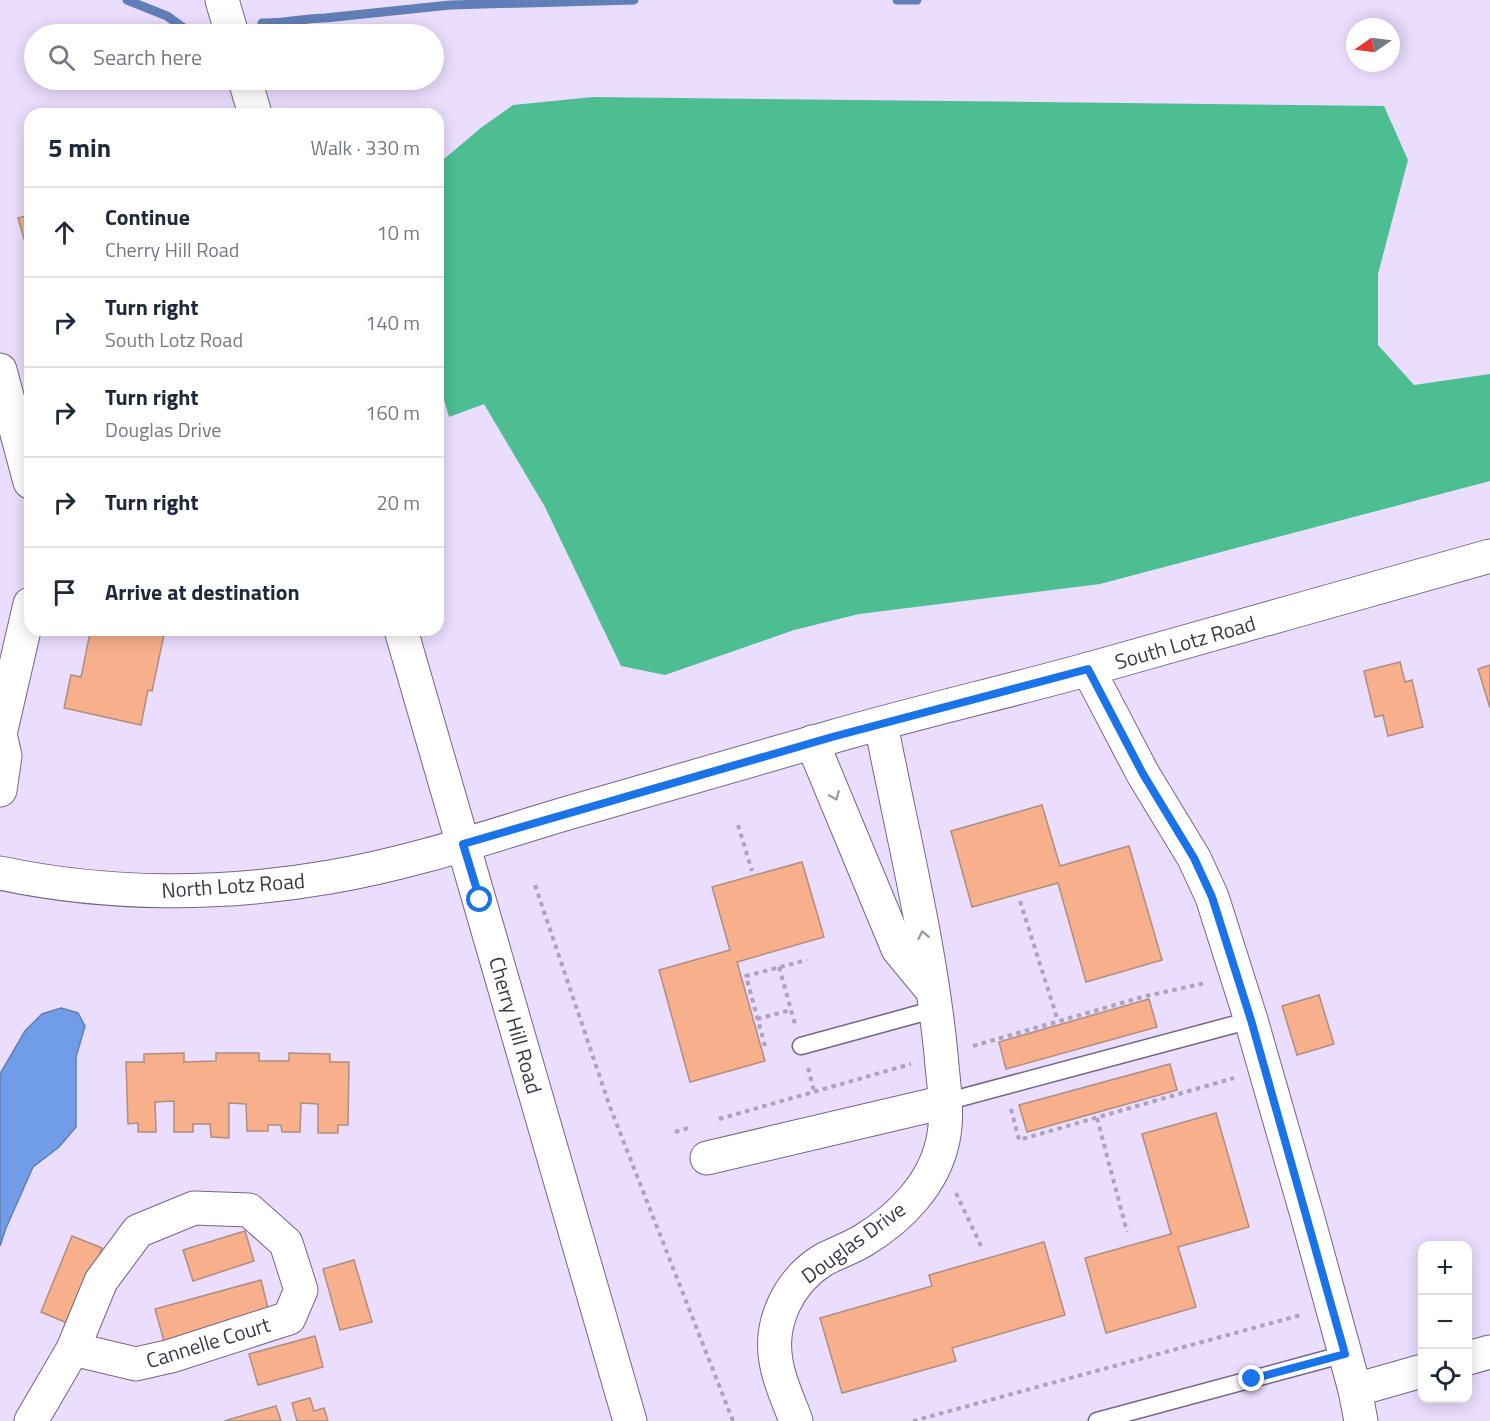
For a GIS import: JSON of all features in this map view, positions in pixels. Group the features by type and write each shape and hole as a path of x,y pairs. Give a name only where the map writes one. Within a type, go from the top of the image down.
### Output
{"street":[{"path":"222,0 229,24"},
{"path":"248,90 253,108"},
{"path":"0,370 24,460"},
{"name":"South Lotz Road","path":"463,844 812,742 1088,669 1490,556"},
{"path":"0,790 5,756 0,734 24,630"},
{"name":"Cherry Hill Road","path":"403,636 630,1421"},
{"path":"1088,669 1143,774 1194,858 1208,887 1251,1020 1358,1405 1418,1373"},
{"name":"Douglas Drive","path":"796,1421 780,1378 776,1360 774,1342 780,1311 797,1282 822,1261 863,1241 898,1216 919,1192 937,1160 944,1140 945,1102 935,1001 881,724"},
{"path":"812,742 898,949 935,1001"},
{"name":"North Lotz Road","path":"0,873 87,887 162,891 218,890 282,885 332,877 463,844"},
{"path":"707,1158 945,1102"},
{"name":"Cannelle Court","path":"31,1421 73,1349 101,1281 138,1231 194,1208 249,1210 286,1243 300,1290 289,1318 171,1356 136,1364 73,1349"},
{"path":"1472,1357 1490,1352"}],"lane":[{"path":"801,1046 935,1001"},
{"path":"945,1102 1251,1020"},
{"path":"1097,1421 1345,1354"}],"path":[{"path":"738,825 752,871"},
{"path":"535,885 610,1107 733,1421"},
{"path":"1020,901 1058,1021"},
{"path":"765,1046 746,976 807,960"},
{"path":"963,1049 1146,996 1212,981"},
{"path":"757,1019 791,1010"},
{"path":"709,1122 922,1061"},
{"path":"1002,1111 1011,1109 1019,1140 1241,1076"},
{"path":"1097,1118 1127,1232"},
{"path":"675,1132 698,1126"},
{"path":"954,1189 983,1250"},
{"path":"913,1421 1311,1313"}],"green space":[{"path":"593,97 1384,106 1408,160 1378,274 1378,345 1414,385 1490,374 1490,481 1100,584 859,614 794,630 665,675 621,666 545,507 484,404 449,417 444,400 444,159 513,105"}],"water":[{"path":"61,1008 78,1013 85,1026 76,1057 76,1127 59,1147 33,1167 0,1246 0,1074 25,1031 42,1014"}],"building":[{"path":"24,216 24,239 18,218"},
{"path":"89,636 164,636 152,691 148,690 141,725 64,708 71,675 81,677"},
{"path":"1400,662 1405,682 1412,680 1423,727 1388,736 1383,715 1375,717 1364,671"},
{"path":"1490,665 1490,708 1478,669"},
{"path":"1042,805 1060,866 1129,846 1162,960 1086,982 1058,883 972,907 951,831"},
{"path":"802,862 824,937 737,962 765,1061 690,1082 659,970 730,950 712,887"},
{"path":"1319,995 1334,1044 1297,1055 1282,1006"},
{"path":"1149,999 1157,1027 1006,1069 999,1042"},
{"path":"184,1053 184,1062 216,1061 216,1053 259,1053 259,1061 289,1061 289,1053 330,1054 330,1062 349,1062 348,1125 338,1125 338,1133 318,1133 318,1104 301,1103 300,1132 282,1132 281,1125 268,1125 268,1131 247,1131 246,1104 229,1103 229,1138 211,1137 210,1124 193,1124 193,1132 174,1132 174,1101 155,1102 156,1132 138,1132 138,1123 128,1124 126,1062 144,1062 144,1054"},
{"path":"1170,1064 1177,1090 1027,1132 1019,1105"},
{"path":"1216,1113 1249,1227 1178,1247 1196,1307 1106,1333 1085,1258 1171,1234 1142,1134"},
{"path":"245,1231 254,1261 193,1281 183,1250"},
{"path":"72,1236 102,1248 72,1325 41,1312"},
{"path":"1044,1242 1065,1315 952,1348 956,1361 842,1393 820,1318 932,1286 929,1275"},
{"path":"354,1260 372,1322 340,1330 323,1269"},
{"path":"261,1280 269,1312 164,1341 155,1309"},
{"path":"315,1336 323,1367 258,1385 249,1354"},
{"path":"310,1398 314,1411 324,1408 328,1421 297,1421 292,1403"},
{"path":"276,1406 281,1421 224,1421"}],"waterway":[{"path":"127,0 167,16 178,24"},
{"path":"262,23 450,5 634,0"},
{"path":"897,0 917,0"}],"route":[{"path":"480,900 463,844 832,737 1088,669 1143,774 1194,858 1212,897 1251,1020 1345,1354 1252,1379"}]}
